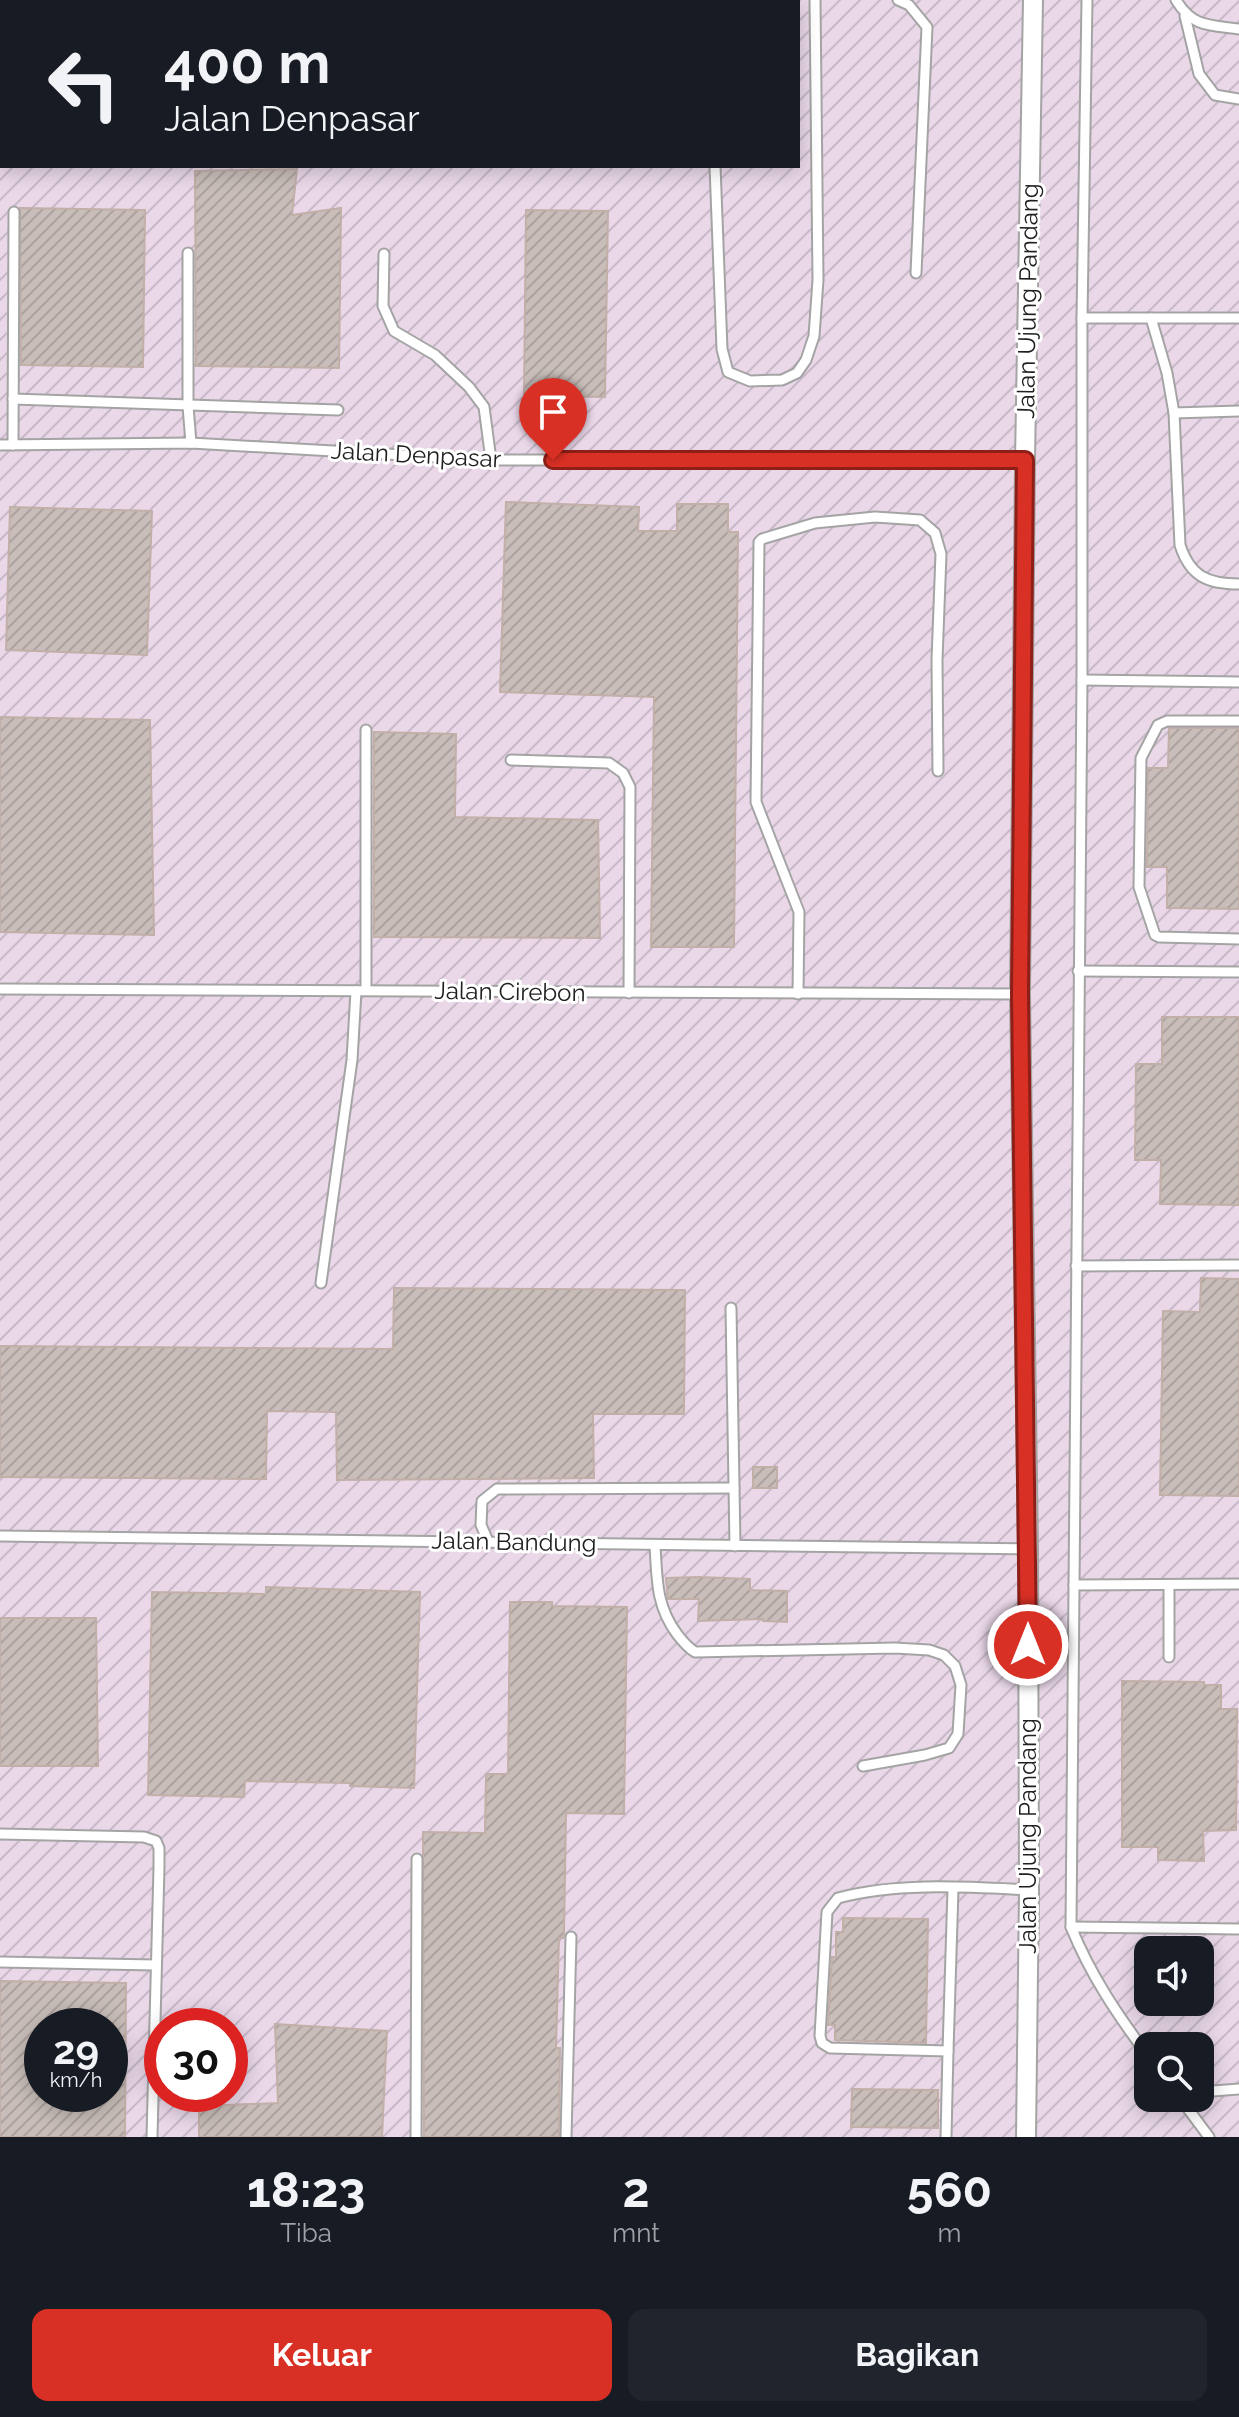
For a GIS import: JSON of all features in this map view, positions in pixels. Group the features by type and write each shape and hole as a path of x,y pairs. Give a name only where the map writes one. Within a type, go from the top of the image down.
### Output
{"street":[{"name":"Jalan Ujung Pandang","path":"1026,2137 1028,1549 1020,994 1033,0"}],"lane":[{"path":"715,168 722,349 728,372 750,381 782,380 797,373 806,360 814,336 818,280 815,0"},
{"path":"898,0 909,5 927,27 916,273"},
{"path":"1087,0 1071,1927 1086,1965 1134,2037"},
{"path":"1176,0 1185,16 1199,74 1215,95 1239,99"},
{"path":"1185,16 1210,25 1239,29"},
{"path":"13,445 14,212"},
{"path":"188,253 188,406 191,443"},
{"path":"384,254 383,306 394,331 435,355 469,387 484,407 491,460"},
{"path":"1082,318 1239,318"},
{"path":"1151,318 1167,373 1174,413 1180,545 1186,563 1203,579 1239,584"},
{"path":"13,399 338,410"},
{"path":"1174,413 1239,411"},
{"name":"Jalan Denpasar","path":"0,445 191,443 491,460 1025,460"},
{"path":"798,994 799,912 756,802 759,542 762,539 815,523 875,517 920,520 935,533 941,554 937,660 938,771"},
{"path":"1082,680 1239,682"},
{"path":"1239,721 1167,721 1158,725 1141,758 1139,887 1155,935 1239,939"},
{"path":"321,1283 361,990 366,730"},
{"path":"511,760 609,763 623,773 630,787 629,993"},
{"path":"1078,971 1239,972"},
{"name":"Jalan Cirebon","path":"0,989 1020,994"},
{"path":"1076,1266 1239,1265"},
{"path":"731,1308 735,1546"},
{"path":"488,1541 481,1525 482,1501 497,1489 734,1488"},
{"name":"Jalan Bandung","path":"0,1536 1028,1549"},
{"path":"655,1545 658,1598 666,1620 687,1648 695,1652 895,1648 929,1650 944,1655 955,1666 961,1685 958,1734 949,1748 863,1766"},
{"path":"1074,1585 1239,1584"},
{"path":"1169,1585 1169,1657"},
{"path":"0,1834 144,1837 156,1841 159,1867 152,2137"},
{"path":"416,2137 417,1859"},
{"path":"946,2137 953,1889"},
{"path":"948,2051 830,2048 822,2043 827,1912 831,1903 838,1898 874,1890 1029,1890"},
{"path":"1071,1927 1239,1929"},
{"path":"566,2137 571,1937"},
{"path":"0,1962 155,1965"},
{"path":"1214,2091 1239,2089"},
{"path":"1190,2112 1209,2137"}],"shaded area":[{"path":"800,0 1239,0 1239,2137 0,2137 0,168 800,168"}],"building":[{"path":"297,169 292,215 341,208 339,368 196,366 195,171"},
{"path":"20,208 145,210 143,367 21,365"},
{"path":"526,210 608,211 605,397 524,396"},
{"path":"506,502 639,507 638,531 677,531 677,504 728,504 728,532 738,532 734,947 651,947 654,697 500,692"},
{"path":"10,507 152,511 147,655 6,650"},
{"path":"0,717 150,720 154,935 0,932"},
{"path":"1169,728 1239,728 1239,909 1167,908 1167,867 1147,867 1148,768 1168,768"},
{"path":"374,732 456,734 455,817 598,820 600,938 374,937"},
{"path":"1162,1017 1239,1017 1239,1205 1160,1204 1161,1160 1135,1160 1136,1064 1162,1064"},
{"path":"1201,1278 1239,1279 1239,1496 1160,1495 1163,1311 1200,1312"},
{"path":"394,1288 685,1290 684,1414 593,1414 594,1478 337,1480 336,1412 267,1411 266,1479 0,1477 0,1346 393,1349"},
{"path":"753,1467 777,1467 777,1488 753,1488"},
{"path":"666,1578 750,1579 750,1590 787,1591 787,1622 763,1619 698,1621 699,1599 668,1599"},
{"path":"266,1587 420,1592 414,1788 245,1781 244,1797 148,1795 152,1592 266,1594"},
{"path":"510,1602 627,1607 624,1814 566,1813 564,1934 563,1938 559,1938 556,2048 560,2048 559,2137 424,2137 423,1832 485,1833 486,1774 508,1774"},
{"path":"0,1618 96,1618 98,1766 0,1766"},
{"path":"1122,1681 1221,1685 1221,1709 1237,1709 1236,1830 1203,1831 1204,1861 1158,1860 1158,1847 1122,1847"},
{"path":"843,1918 928,1919 926,2043 835,2040 835,2025 828,2025 832,1957 836,1957 836,1932 843,1932"},
{"path":"0,1981 126,1983 126,2008 24,2008 24,2112 125,2112 125,2137 0,2137"},
{"path":"275,2024 387,2031 382,2137 199,2137 199,2112 248,2112 248,2104 278,2103"},
{"path":"852,2089 938,2090 938,2128 851,2127"}],"route":[{"path":"553,460 1025,460 1020,994 1028,1645"}]}
